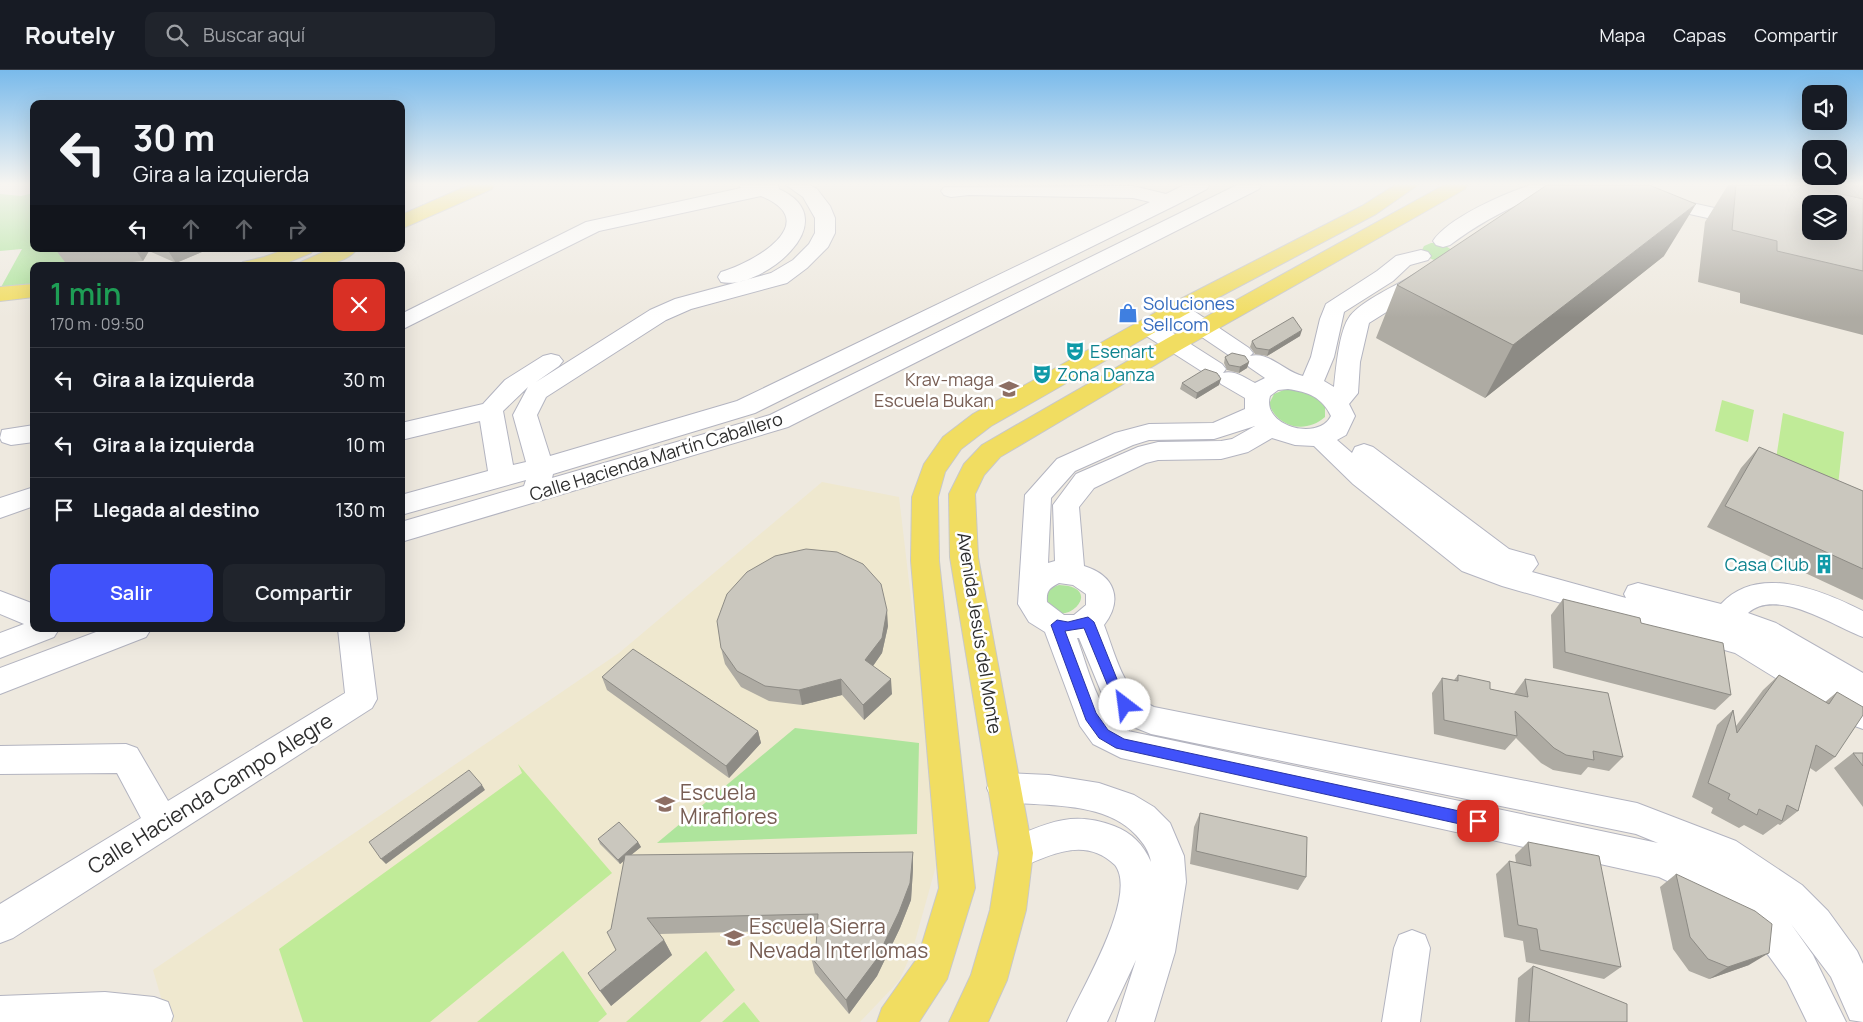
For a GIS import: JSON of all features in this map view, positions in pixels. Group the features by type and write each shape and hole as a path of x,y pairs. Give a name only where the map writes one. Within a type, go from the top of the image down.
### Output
{"main road":[{"path":"896,1022 934,966 957,888 925,561 925,497 933,470 952,444 982,420 1316,229"},
{"name":"Avenida Jesús del Monte","path":"968,1022 988,980 1008,910 1016,854 964,557 962,494 973,470 992,451 1174,344 1379,229"},
{"path":"272,262 296,252"},
{"path":"317,262 340,252"},
{"path":"0,294 30,290"},
{"path":"0,310 30,307"}],"street":[{"path":"405,321 586,229"},
{"path":"405,431 490,410 513,386 611,322 670,293 733,276 771,259 791,239 794,229"},
{"path":"448,518 538,484 541,468 524,415 537,392 658,315 683,304 779,278 800,264 818,247 825,229"},
{"name":"Calle Hacienda Martín Caballero","path":"405,503 502,476 541,468 746,407 1109,229"},
{"name":"Calle Hacienda Martín Caballero","path":"405,531 779,421 1163,229"},
{"path":"1444,241 1458,229"},
{"path":"1431,261 1419,250 1420,245 1434,241 1444,241 1464,250"},
{"path":"1070,572 1066,505 1085,481 1138,456 1158,451 1221,450 1240,446 1263,412 1269,385 1299,383 1318,374 1334,309 1385,276 1403,260 1431,261"},
{"path":"1148,327 1221,374 1263,412 1295,436 1331,423 1346,393 1348,362 1358,321 1366,313 1429,276 1431,261"},
{"path":"1177,310 1249,357 1299,383 1326,392 1331,423 1362,477 1472,563 1502,575 1744,644 1863,715"},
{"path":"490,410 502,476"},
{"path":"1033,586 1042,577 1055,572 1070,572 1088,579 1100,593 1100,609 1072,623 1040,616 1031,601 1038,495 1066,465 1124,438 1149,432 1214,430 1236,424 1263,412"},
{"path":"1331,423 1378,465 1500,557 1727,618 1766,631 1863,689"},
{"path":"0,508 30,497"},
{"path":"1727,618 1745,599 1778,594 1821,603 1863,625"},
{"path":"0,602 30,614"},
{"path":"1072,623 1118,697 1132,712 1151,720 1637,819 1724,853 1789,897 1815,924 1844,964 1863,1007"},
{"path":"1072,623 1091,716 1104,734 1121,744 1664,861 1715,886 1766,921 1800,968 1827,1022"},
{"path":"0,646 36,632"},
{"path":"0,681 128,632"},
{"name":"Calle Hacienda Campo Alegre","path":"0,925 361,699 353,632"},
{"path":"0,760 126,758 162,823"},
{"path":"1004,788 1051,788 1110,801 1130,810 1144,820 1162,843 1167,856 1169,873 1159,948 1135,1022"},
{"path":"1016,854 1060,836 1076,833 1095,835 1110,841 1124,850 1134,862 1136,878 1135,906 1127,933 1111,973 1086,1022"},
{"path":"1401,1022 1412,948"},
{"path":"0,1015 105,1011 154,1016"}],"shaded area":[{"name":"Escuela Miraflores","path":"822,482 899,497 928,742 936,866 912,952 899,981 860,1022 157,1022 162,1001 153,970 619,653"}],"green space":[{"path":"0,229 30,229 30,252 86,252 77,262 30,262 30,288 0,289 22,249 0,251"},
{"path":"1431,243 1441,243 1455,252 1443,262 1434,260 1428,257 1422,250 1424,246"},
{"path":"1286,389 1303,391 1317,398 1325,407 1325,417 1310,426 1301,427 1293,426 1279,419 1269,404 1274,394"},
{"path":"1722,400 1754,410 1748,442 1715,431"},
{"path":"1783,413 1844,432 1837,494 1774,472"},
{"path":"1059,585 1074,588 1080,594 1080,601 1075,608 1068,612 1059,613 1051,608 1046,596 1051,588"},
{"path":"795,728 919,743 917,834 657,843"},
{"path":"518,764 612,873 430,1022 303,1022 279,949 522,773"},
{"path":"563,951 607,1014 598,1022 477,1022"},
{"path":"706,951 735,990 700,1022 626,1022"},
{"path":"744,1002 760,1022 722,1022"}],"building":[{"path":"1480,229 1663,229 1513,345 1397,285"},
{"path":"1732,229 1802,229 1802,240 1847,240 1847,229 1863,229 1863,271 1777,251 1777,241"},
{"path":"1293,317 1302,330 1269,350 1256,348 1252,341"},
{"path":"1232,353 1245,356 1249,362 1240,367 1229,365 1225,357"},
{"path":"1205,369 1217,373 1221,379 1197,393 1182,383"},
{"path":"1759,447 1863,491 1863,569 1725,506"},
{"path":"806,549 837,552 863,564 881,584 887,610 882,638 865,660 891,679 863,705 841,679 799,690 765,686 737,671 721,648 717,621 727,594 747,572 775,556"},
{"path":"1563,599 1640,618 1641,623 1723,643 1731,695 1565,652"},
{"path":"633,649 758,731 726,766 602,677"},
{"path":"1458,675 1490,682 1490,689 1528,697 1525,679 1608,693 1623,757 1593,751 1594,760 1566,755 1554,748 1515,711 1517,736 1444,720 1442,678 1458,681"},
{"path":"1779,675 1829,704 1837,692 1863,707 1863,715 1835,757 1816,745 1798,811 1787,805 1782,821 1759,809 1757,815 1728,799 1730,794 1708,783 1733,710 1737,733"},
{"path":"1853,753 1863,753 1863,766"},
{"path":"469,770 482,785 381,859 369,842"},
{"path":"1200,813 1307,837 1306,877 1196,851"},
{"path":"619,822 638,842 618,860 598,839"},
{"path":"1528,842 1599,856 1621,967 1540,950 1537,929 1518,925 1509,861 1531,866"},
{"path":"913,852 910,883 899,912 876,960 846,1000 811,957 816,947 818,914 647,918 664,940 600,991 588,973 616,950 607,932 611,929 625,855"},
{"path":"1676,874 1755,911 1772,924 1769,953 1728,967 1708,959 1690,937"},
{"path":"1533,966 1627,1004 1627,1022 1529,1022"}],"place":[{"name":"Soluciones Sellcom","path":"1128,313"},
{"name":"Esenart","path":"1075,351"},
{"name":"Zona Danza","path":"1042,374"},
{"name":"Krav-maga Escuela Bukan","path":"1009,389"},
{"name":"Casa Club","path":"1824,564"},
{"name":"Escuela Miraflores","path":"665,804"},
{"name":"Escuela Sierra Nevada Interlomas","path":"734,938"}],"route":[{"path":"1125,705 1118,697 1088,622 1079,625 1057,625 1091,716 1104,734 1121,744 1478,821"}]}
